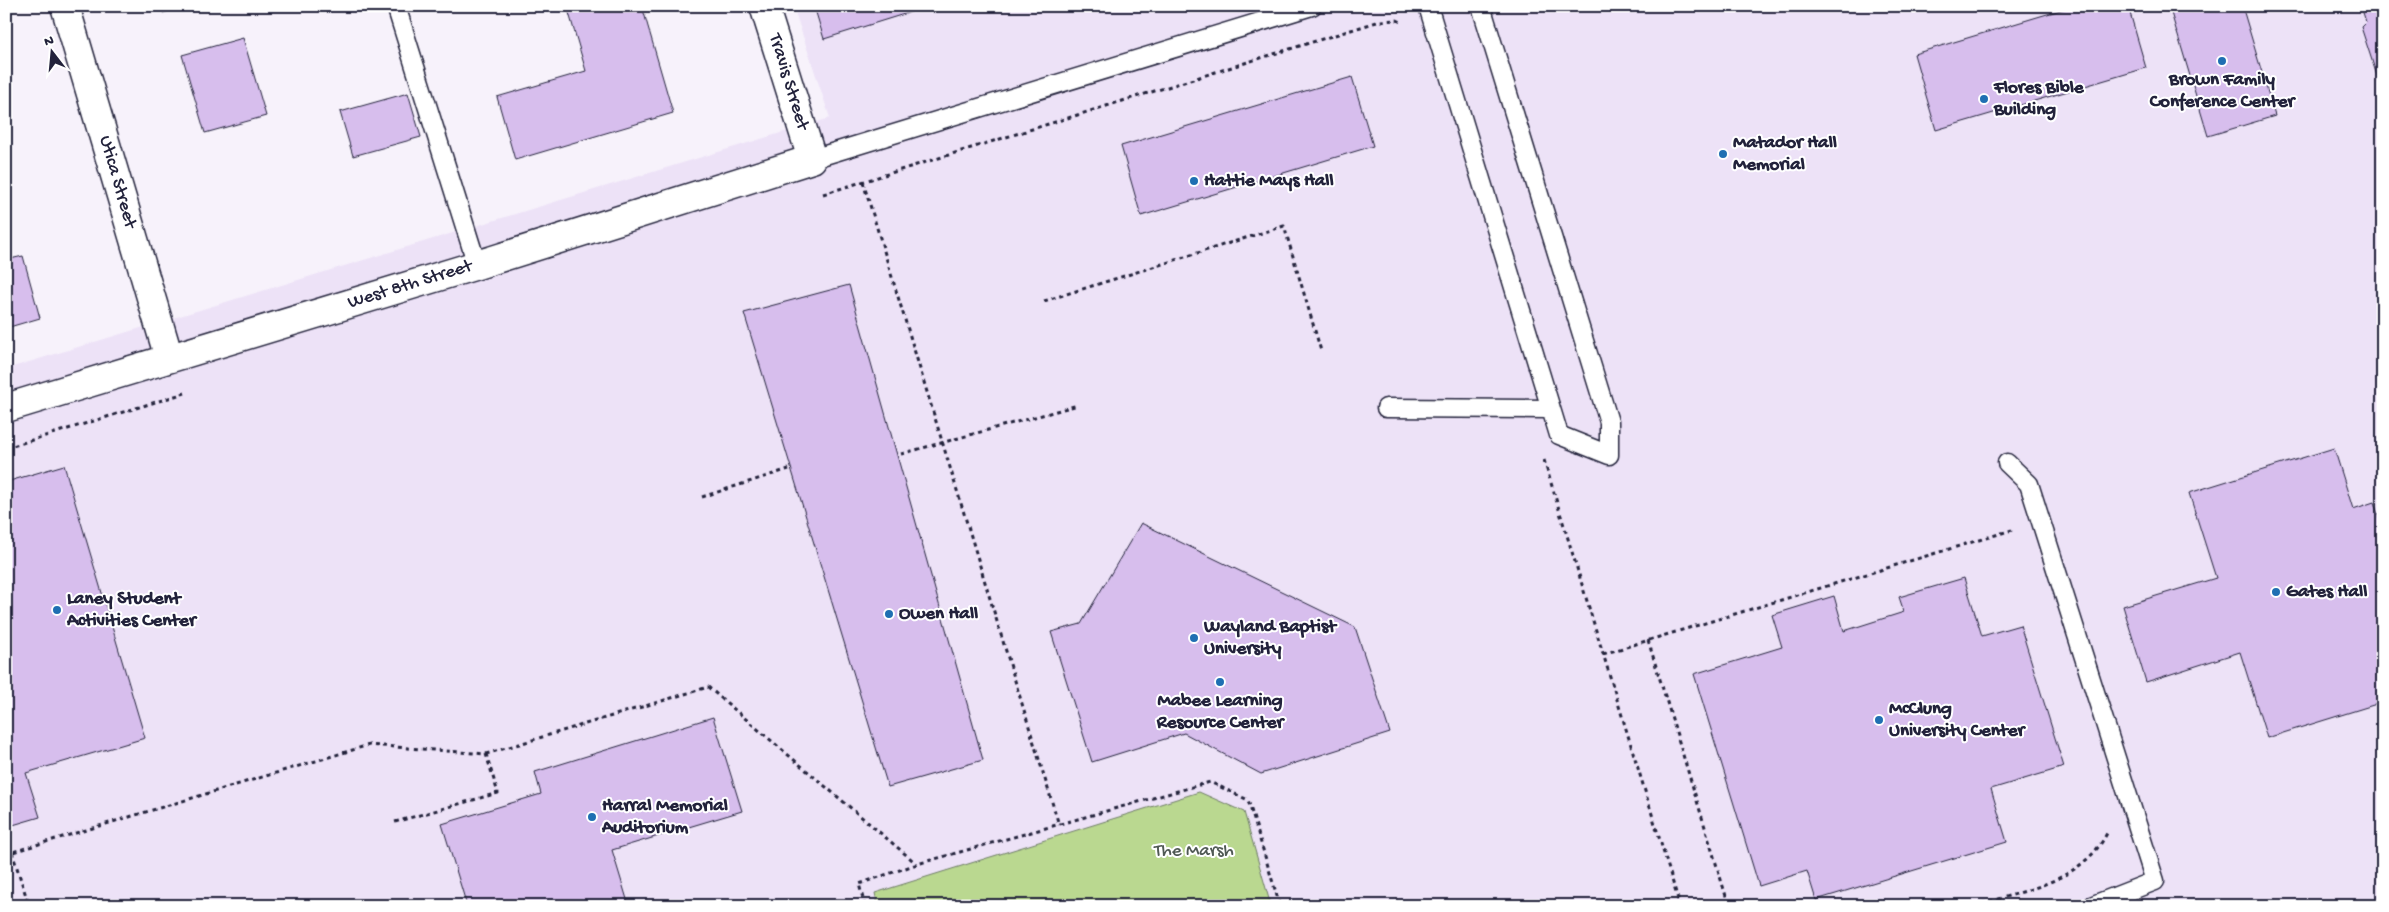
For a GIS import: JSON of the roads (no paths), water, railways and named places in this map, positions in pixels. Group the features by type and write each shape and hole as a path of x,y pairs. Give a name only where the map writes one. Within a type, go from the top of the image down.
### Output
{"street":[{"name":"Utica Street","path":"65,6 169,358"},
{"name":"Travis Street","path":"764,6 812,158"},
{"name":"West 8th Street","path":"6,408 478,265 812,158"}],"lane":[{"path":"396,6 478,265"},
{"path":"812,158 1312,6"},
{"path":"1428,6 1559,435 1609,455 1609,422 1481,6"},
{"path":"1386,408 1551,409"},
{"path":"2007,463 2030,484 2155,881 2091,906"}],"place":[{"name":"Brown Family Conference Center","path":"2222,61"},
{"name":"Flores Bible Building","path":"1984,99"},
{"name":"Matador Hall Memorial","path":"1723,154"},
{"name":"Hattie Mays Hall","path":"1194,181"},
{"name":"Gates Hall","path":"2276,592"},
{"name":"Laney Student Activities Center","path":"57,610"},
{"name":"Owen Hall","path":"889,614"},
{"name":"Wayland Baptist University","path":"1194,638"},
{"name":"Mabee Learning Resource Center","path":"1220,682"},
{"name":"McClung University Center","path":"1879,720"},
{"name":"Harral Memorial Auditorium","path":"592,817"}],"park label":[{"name":"The Marsh","path":"1194,851"}]}
